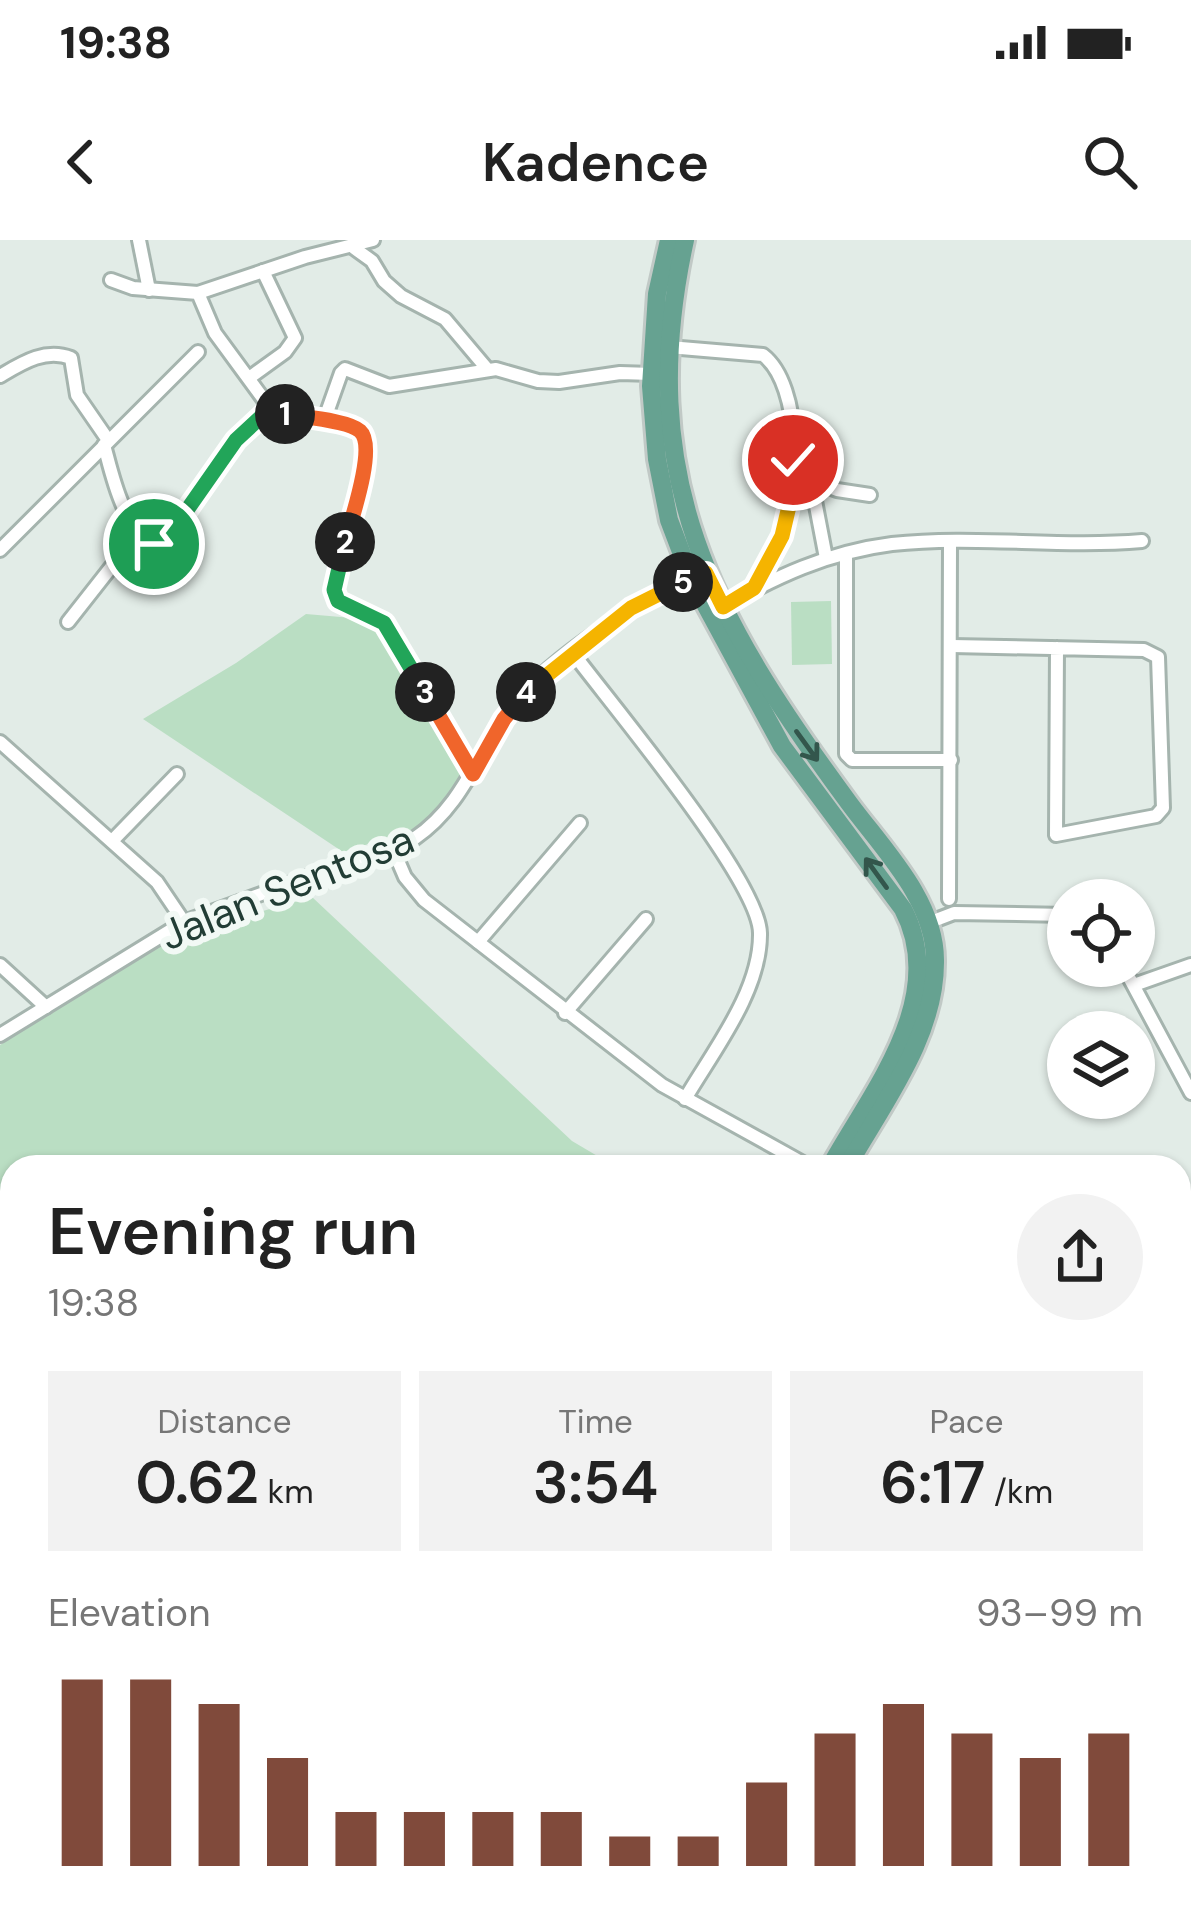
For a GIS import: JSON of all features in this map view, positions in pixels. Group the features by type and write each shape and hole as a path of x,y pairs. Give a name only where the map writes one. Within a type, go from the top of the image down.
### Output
{"main road":[{"path":"669,240 657,294 652,374 657,459 669,520 782,746 913,928 919,976 914,1008 836,1155"},
{"path":"685,240 669,346 673,453 699,576"},
{"path":"716,610 782,712 915,893 928,923 935,959 928,1016 854,1155"}],"street":[{"path":"139,240 148,290"},
{"path":"111,280 148,290 198,293 373,240"},
{"path":"354,248 372,261 401,296 445,319 488,370"},
{"path":"249,378 285,352 295,338 263,272"},
{"path":"0,376 32,358 61,354 71,358 76,395 106,442 114,483 139,533 154,544 236,440 270,405 215,332 198,293"},
{"path":"669,346 769,359 788,400 793,476 782,536 754,588"},
{"path":"0,550 198,352"},
{"path":"324,422 345,370 388,386 488,370 560,382 620,373 652,374"},
{"path":"268,411 360,430 367,446 334,590 338,601 384,623 473,774"},
{"path":"793,476 870,495"},
{"path":"811,480 826,558"},
{"path":"68,622 139,533"},
{"path":"716,610 787,571 892,544 1142,541"},
{"path":"949,899 950,544"},
{"path":"846,555 846,754 852,760 950,760"},
{"name":"Jalan Sentosa","path":"0,1035 184,922 393,849 431,827 473,774 516,701 642,601 699,576"},
{"path":"952,646 1057,648 1144,650 1158,657 1163,808 1150,818 1056,835 1057,648"},
{"path":"573,653 728,860 756,908 760,932 752,977 685,1099"},
{"path":"0,742 157,882 184,922"},
{"path":"112,841 177,774"},
{"path":"478,942 580,823"},
{"path":"393,849 413,888 565,1013 685,1099 787,1155"},
{"path":"928,923 954,914 1047,915"},
{"path":"565,1013 646,920"},
{"path":"1155,977 1191,964"},
{"path":"0,965 46,1007"},
{"path":"1135,987 1191,1093"}],"green space":[{"path":"831,601 832,664 792,665 791,602"},
{"path":"306,614 364,619 378,625 464,771 444,810 413,830 343,852 143,719"},
{"path":"312,897 572,1141 596,1155 0,1155 0,1045 165,939"}],"route":[{"path":"154,544 187,510 236,440 268,411 360,430 367,446 365,464 334,590 348,608 367,612 384,623 473,774 516,701 631,608 654,593 706,573 723,607 754,588 782,536 793,490 793,460"}]}
